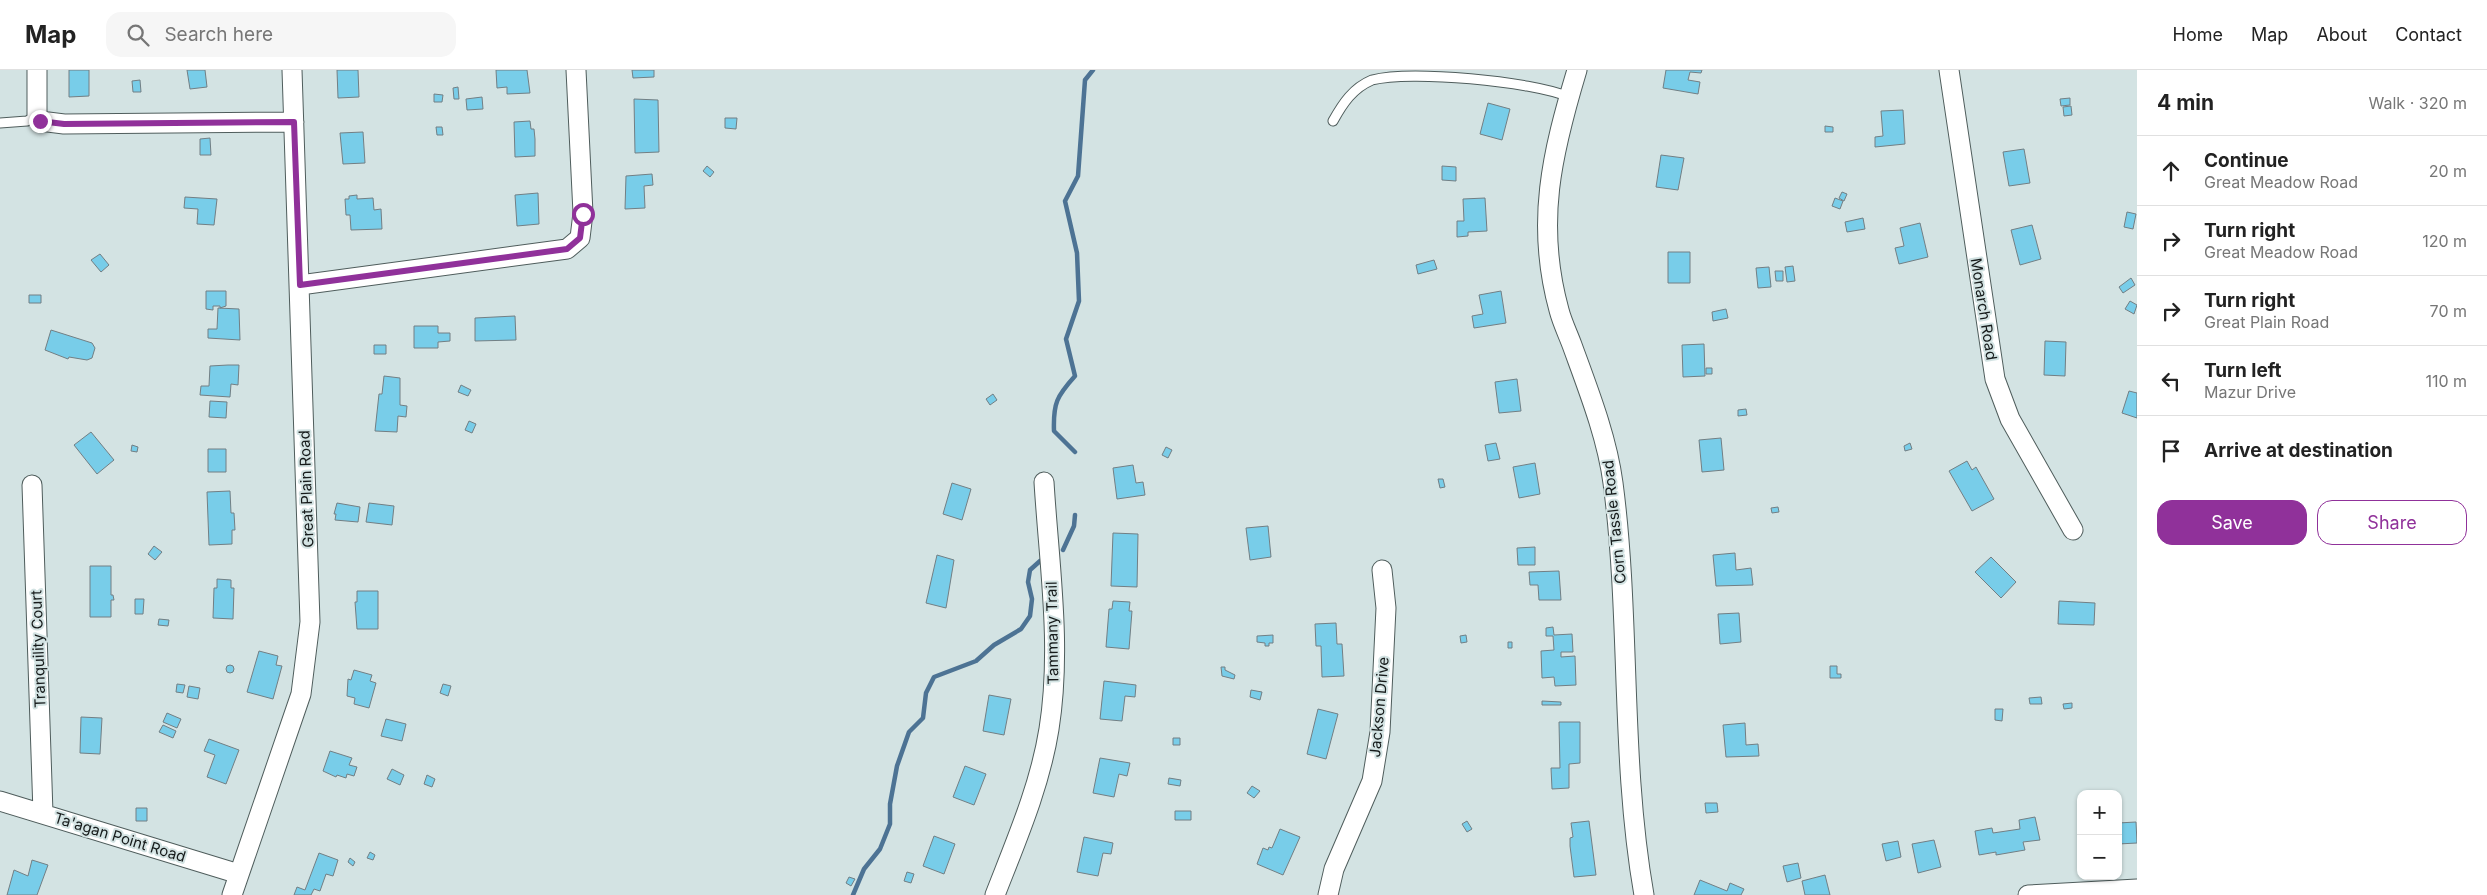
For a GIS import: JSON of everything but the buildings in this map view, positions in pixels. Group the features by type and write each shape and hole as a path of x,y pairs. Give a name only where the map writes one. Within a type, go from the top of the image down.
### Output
{"street":[{"path":"37,70 37,116 40,121 64,124 294,122"},
{"name":"Great Plain Road","path":"232,895 301,694 310,622 292,70"},
{"path":"300,285 567,249 580,238 583,214 576,70"},
{"name":"Corn Tassle Road","path":"1578,70 1554,150 1548,188 1548,247 1559,310 1608,454 1613,482 1618,536 1631,787 1644,895"},
{"name":"Monarch Road","path":"1949,70 1995,380 2010,419 2073,530"},
{"name":"Tammany Trail","path":"995,895 1030,803 1049,731 1053,702 1056,662 1055,619 1044,482"},
{"name":"Tranquility Court","path":"32,485 43,813"},
{"name":"Jackson Drive","path":"1328,895 1334,869 1372,781 1378,742 1386,608 1382,570"},
{"name":"Ta'agan Point Road","path":"0,801 239,874"},
{"path":"2028,895 2137,889"}],"lane":[{"path":"1333,121 1355,89 1373,79 1398,74 1433,74 1485,79 1553,90 1569,96"},
{"path":"0,123 27,120 37,116"}],"waterway":[{"path":"1075,452 1054,431 1054,413 1060,395 1075,376 1066,339 1079,301 1077,253 1065,201 1078,176 1085,80 1093,70"},
{"path":"1063,550 1074,526 1075,515"},
{"path":"853,895 864,869 880,849 890,824 890,804 897,766 909,732 923,718 926,693 934,677 976,661 994,645 1021,629 1030,616 1032,599 1028,582 1030,570 1040,561"}],"route":[{"path":"40,121 64,124 294,122 300,285 567,249 580,238 583,214"}]}
